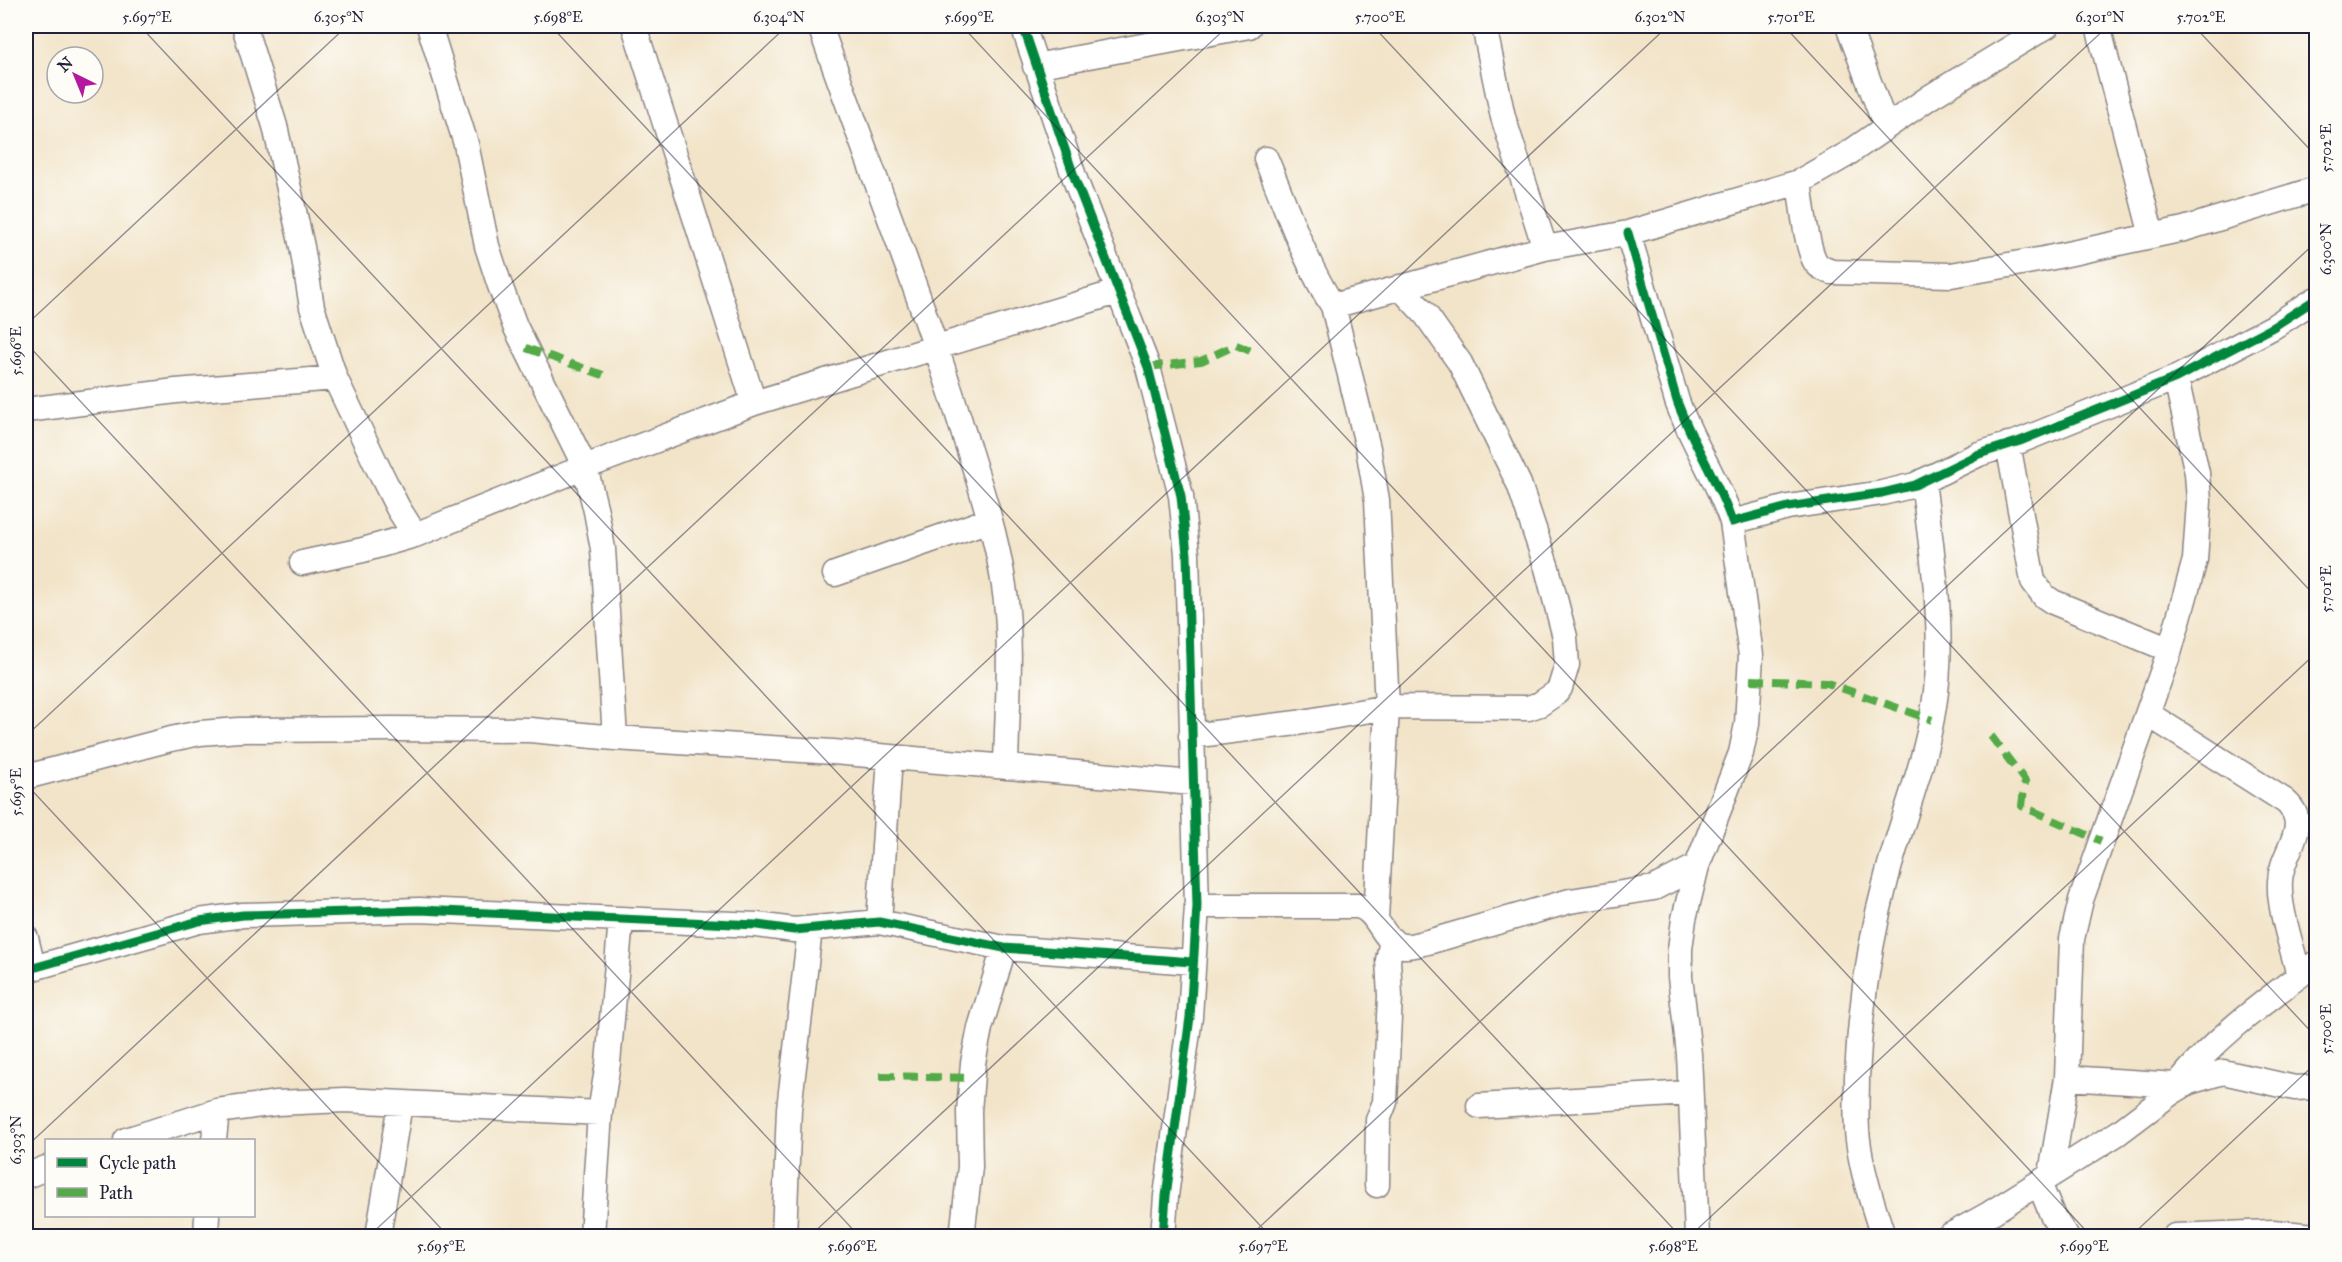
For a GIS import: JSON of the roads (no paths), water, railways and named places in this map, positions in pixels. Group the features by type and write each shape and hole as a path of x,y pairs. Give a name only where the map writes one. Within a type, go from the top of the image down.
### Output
{"street":[{"path":"244,26 275,126 302,247 312,307 335,378 398,508 415,535"},
{"path":"429,26 466,144 487,246 499,283 515,326 585,467 603,549 615,738"},
{"path":"634,26 754,403"},
{"path":"820,26 937,347 989,520 1004,585 1008,624 1006,767"},
{"path":"1023,26 1035,66 1117,292 1148,367 1165,425 1181,496 1187,554 1197,906 1190,1017 1166,1196 1163,1236"},
{"path":"1035,66 1249,26"},
{"path":"1484,26 1503,117 1545,248"},
{"path":"1848,26 1886,127"},
{"path":"1333,306 1545,248 1628,233 1799,182 1846,155 1930,97 2047,26"},
{"path":"2098,26 2152,236"},
{"path":"1266,159 1307,258 1333,306 1368,448 1377,500 1387,707 1376,919"},
{"path":"1799,182 1813,258 1822,268 1832,272 1951,275 2044,259 2184,230 2316,189"},
{"path":"1628,233 1684,421 1727,506 1732,522 1751,655 1747,724 1741,753 1697,866 1684,919 1680,949 1680,977 1689,1054 1697,1236"},
{"path":"1191,736 1297,723 1387,707 1528,708 1540,704 1556,693 1560,687 1567,665 1565,637 1558,605 1519,484 1460,363 1426,315 1400,287"},
{"path":"302,562 363,550 415,535 754,403 1117,292"},
{"path":"1732,522 1788,507 1906,488 1979,454 2176,378 2272,327 2316,299"},
{"path":"26,410 176,391 335,378"},
{"path":"2066,1236 2053,1217 2045,1179 2067,1078 2072,939 2081,900 2170,650 2195,560 2199,501 2198,473 2176,378"},
{"path":"2008,444 2033,581 2038,589 2053,602 2170,650"},
{"path":"1883,1236 1864,1173 1857,1138 1858,1058 1864,978 1872,937 1887,875 1921,765 1935,705 1939,662 1938,609 1923,481"},
{"path":"835,574 989,520"},
{"path":"2148,714 2285,801 2297,814 2297,829 2280,881 2282,903 2308,969 2230,1030 2196,1062 2174,1089"},
{"path":"26,777 171,739 239,730 530,730 890,757 1192,783"},
{"path":"879,922 890,757"},
{"path":"1197,906 1358,906 1367,909 1392,940 1404,946 1570,902 1654,888 1697,866"},
{"path":"1654,888 1684,919"},
{"path":"26,938 29,969 199,921 243,915 419,910 757,925 794,930 879,922 1004,948 1192,962"},
{"path":"592,1236 600,1113 608,1063 621,920"},
{"path":"784,1236 789,1109 810,929"},
{"path":"1377,1185 1378,1120 1385,1102 1388,960 1392,940"},
{"path":"962,1236 970,1167 969,1099 972,1063 1004,948"},
{"path":"1949,1236 2045,1179 2118,1132 2174,1089 2189,1082 2223,1072 2288,1087 2316,1087"},
{"path":"2067,1078 2174,1089"},
{"path":"1479,1106 1689,1093"},
{"path":"129,1139 217,1111 277,1103 345,1100 600,1113"},
{"path":"378,1236 400,1104"},
{"path":"214,1139 217,1111"},
{"path":"26,1176 45,1168"},
{"path":"206,1236 207,1217"},
{"path":"2175,1236 2273,1232 2316,1236"}]}
